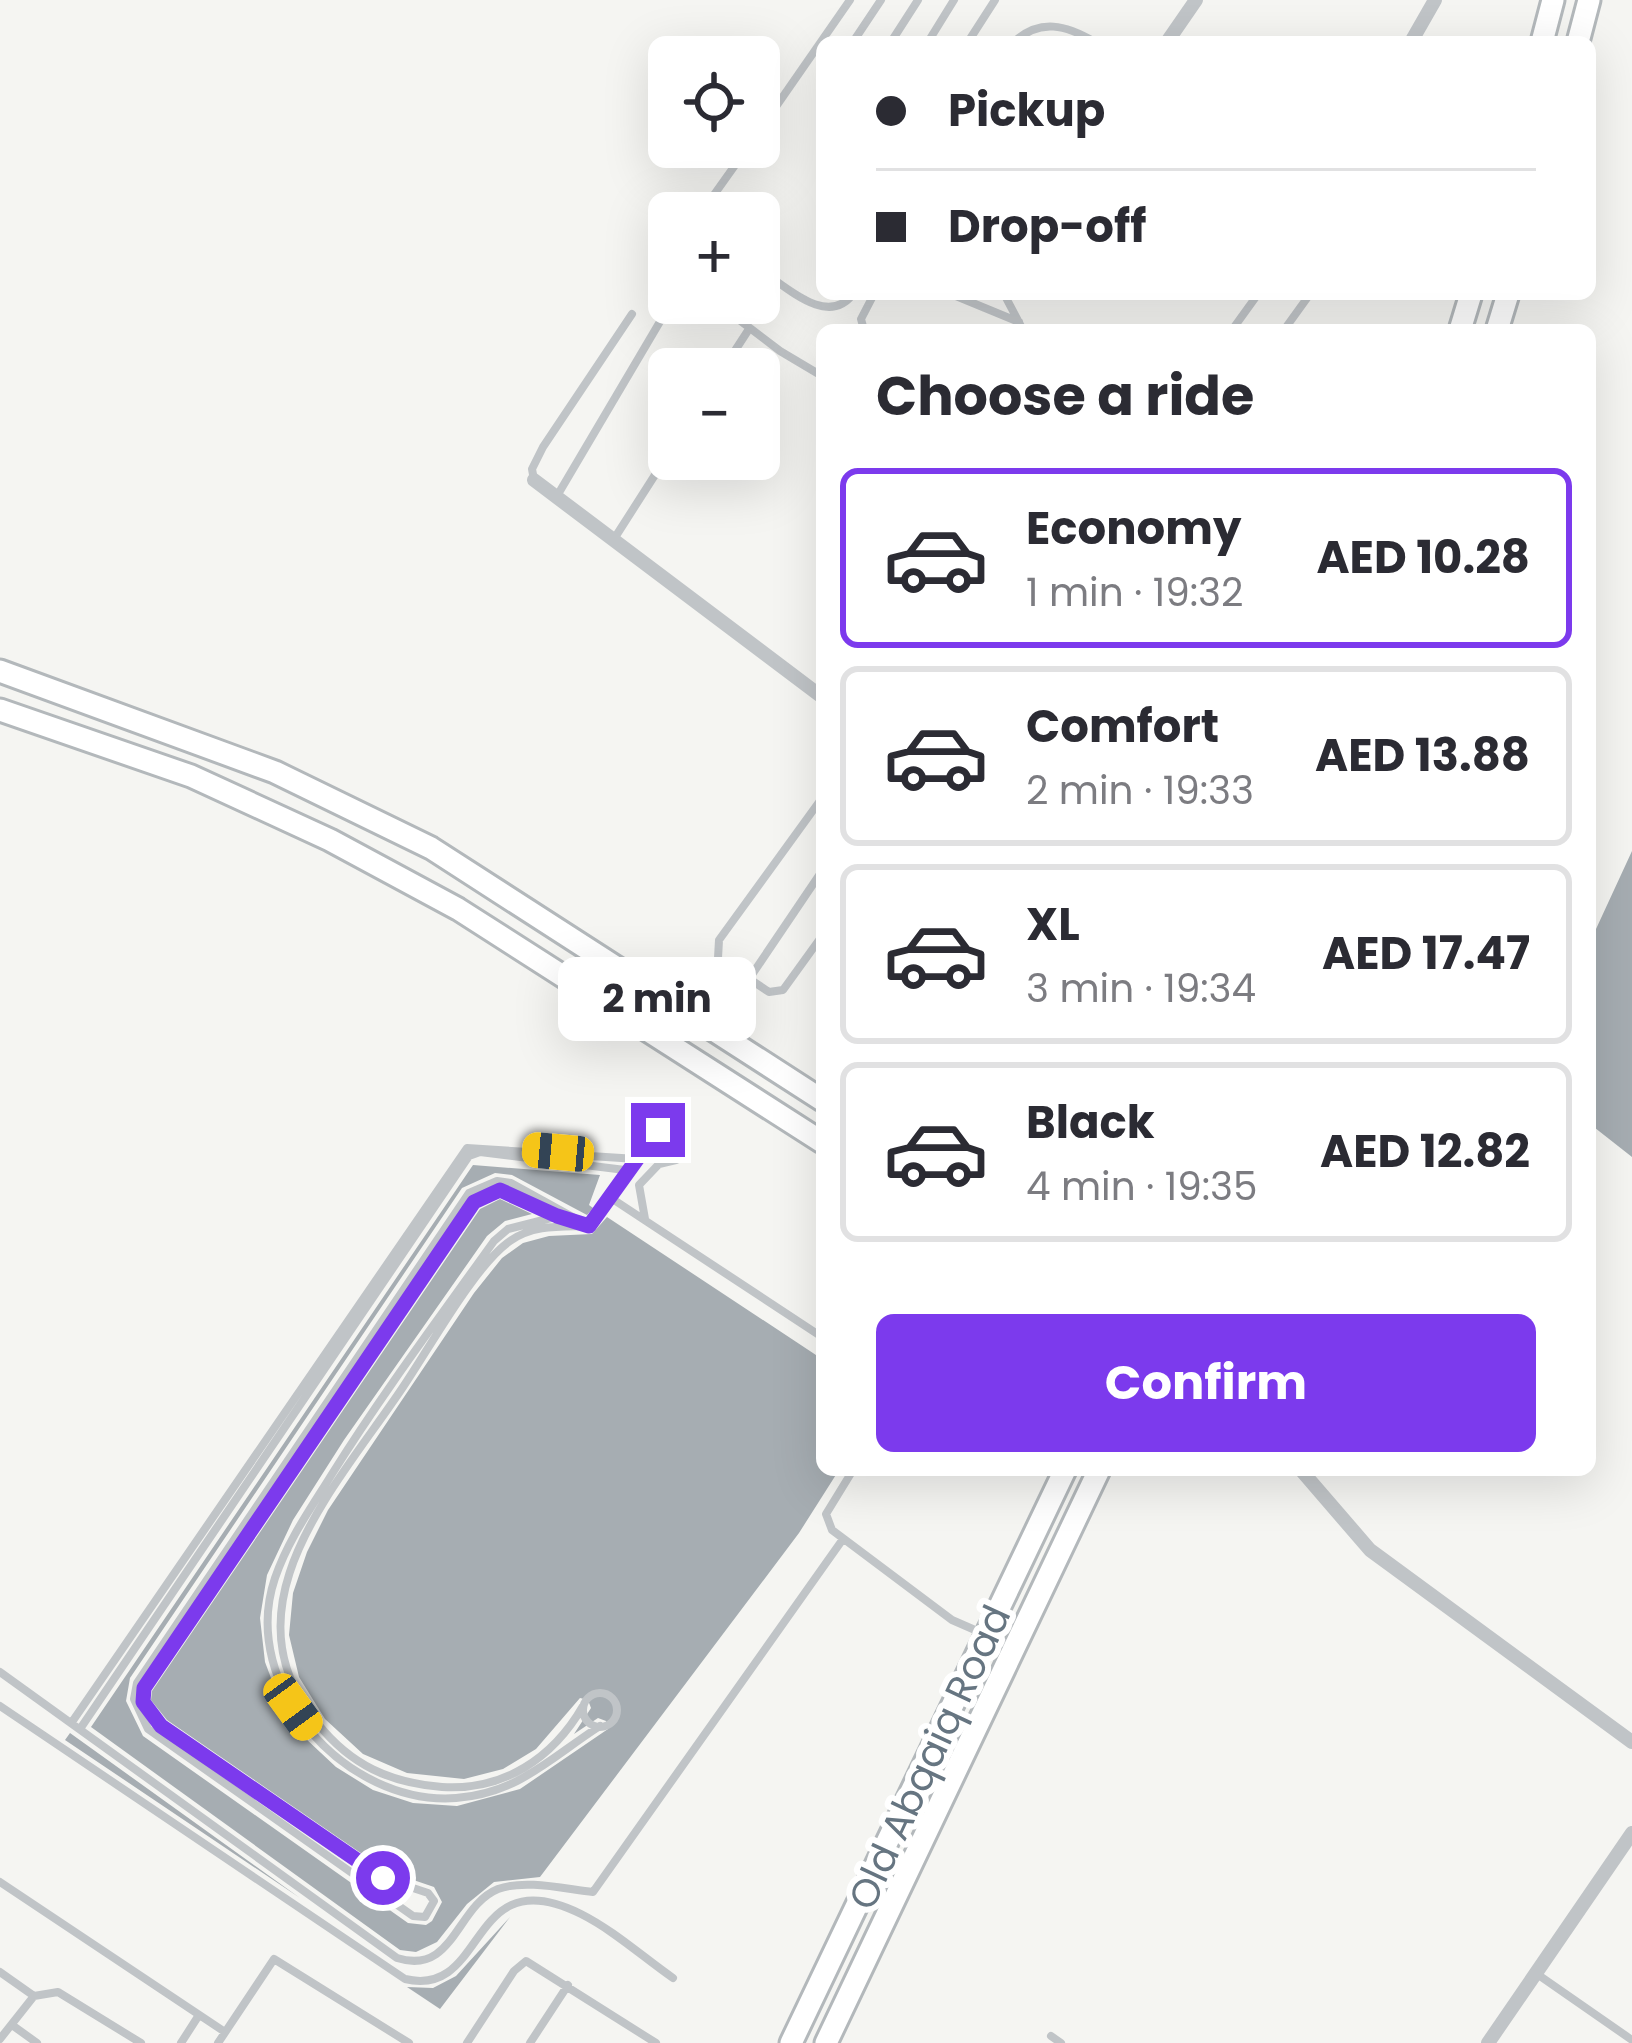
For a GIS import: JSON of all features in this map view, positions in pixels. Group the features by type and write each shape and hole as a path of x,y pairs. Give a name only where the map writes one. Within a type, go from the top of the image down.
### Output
{"main road":[{"path":"1544,36 1553,0"},
{"path":"1580,36 1589,0"},
{"path":"0,671 275,772 430,848 816,1096"},
{"path":"0,710 191,776 330,840 458,909 816,1138"},
{"path":"712,1072 732,1042"},
{"name":"Old Abqaiq Road","path":"791,2043 1062,1476"},
{"name":"Old Abqaiq Road","path":"826,2043 1098,1476"}],"street":[{"path":"1172,36 1196,0"},
{"path":"1415,36 1435,0"},
{"path":"534,480 816,692"},
{"path":"1306,1476 1370,1550 1632,1742"},
{"path":"1488,2043 1632,1833"}],"lane":[{"path":"828,36 850,0"},
{"path":"857,36 881,0"},
{"path":"895,36 918,0"},
{"path":"932,36 954,0"},
{"path":"972,36 995,0"},
{"path":"1023,36 1037,26 1054,25 1080,36"},
{"path":"780,102 816,53"},
{"path":"780,282 824,310 838,309 847,300"},
{"path":"964,300 1017,324"},
{"path":"534,480 532,469 543,447 632,314"},
{"path":"557,496 659,324"},
{"path":"743,324 816,372"},
{"path":"737,348 749,329"},
{"path":"614,539 652,480"},
{"path":"816,806 719,940 718,958 769,992 783,991 816,944"},
{"path":"749,979 816,880"},
{"path":"589,1226 658,1130 660,1143 676,1160 659,1164 639,1186 646,1221"},
{"path":"76,1725 467,1148 637,1159"},
{"path":"76,1725 469,1156 480,1152 625,1170"},
{"path":"512,1183 589,1226 500,1190 474,1202 144,1688 143,1702 161,1726 383,1878 428,1893 434,1901 432,1910 424,1917 413,1916 148,1730 134,1699 137,1683 469,1193 482,1184 512,1183"},
{"path":"611,1198 816,1333"},
{"path":"557,1216 508,1229 494,1240 355,1437 291,1540 273,1583 269,1629 285,1689 316,1738 346,1768 391,1790 451,1799 526,1780 616,1712 612,1698 599,1692 554,1747 508,1778 463,1788 413,1785 366,1768 337,1748 302,1706 285,1659 278,1607 297,1547 502,1246 516,1236 552,1226 589,1226"},
{"path":"849,1476 826,1514 832,1530 952,1620 1016,1648"},
{"path":"0,1672 397,1958 414,1964 431,1960 493,1891 515,1885 593,1892 843,1539"},
{"path":"0,1706 405,1979 441,1980 501,1909 515,1901 536,1900 581,1913 673,1978"},
{"path":"583,1706 587,1720 600,1726"},
{"path":"0,1882 225,2032"},
{"path":"218,2043 274,1958 410,2043"},
{"path":"467,2043 520,1964 534,1962 656,2043"},
{"path":"0,1972 34,1996"},
{"path":"1536,1973 1630,2036"},
{"path":"530,2043 568,1985"},
{"path":"0,2039 34,1996 58,1992 80,2001 141,2043"},
{"path":"181,2043 200,2015"},
{"path":"12,2025 37,2043"},
{"path":"1051,2036 1061,2043"}],"building":[{"path":"1632,851 1632,1157 1596,1129 1596,929"},
{"path":"473,1165 600,1175 587,1215 512,1175 495,1173 462,1188 130,1678 126,1701 143,1736 408,1923 426,1925 442,1902 434,1887 387,1871 167,1720 151,1700 152,1691 480,1209 500,1199 532,1214 505,1221 487,1236 344,1440 293,1520 267,1575 260,1618 265,1662 280,1702 305,1738 336,1767 373,1790 413,1803 457,1806 520,1789 608,1729 606,1721 598,1718 574,1734 591,1708 588,1700 580,1698 536,1749 503,1769 464,1779 407,1773 363,1754 325,1719 299,1677 289,1635 293,1593 328,1510 502,1258 523,1243 549,1236 592,1234 607,1217 816,1355 816,1476 835,1476 799,1533 540,1877 494,1882 467,1904 437,1942 416,1952 400,1950 91,1727"},
{"path":"70,1733 300,1898 65,1740"},
{"path":"510,1917 440,2009 407,1987 433,1988 456,1976"}],"route":[{"path":"383,1878 161,1726 143,1702 144,1688 474,1202 500,1190 589,1226 658,1130"}]}
